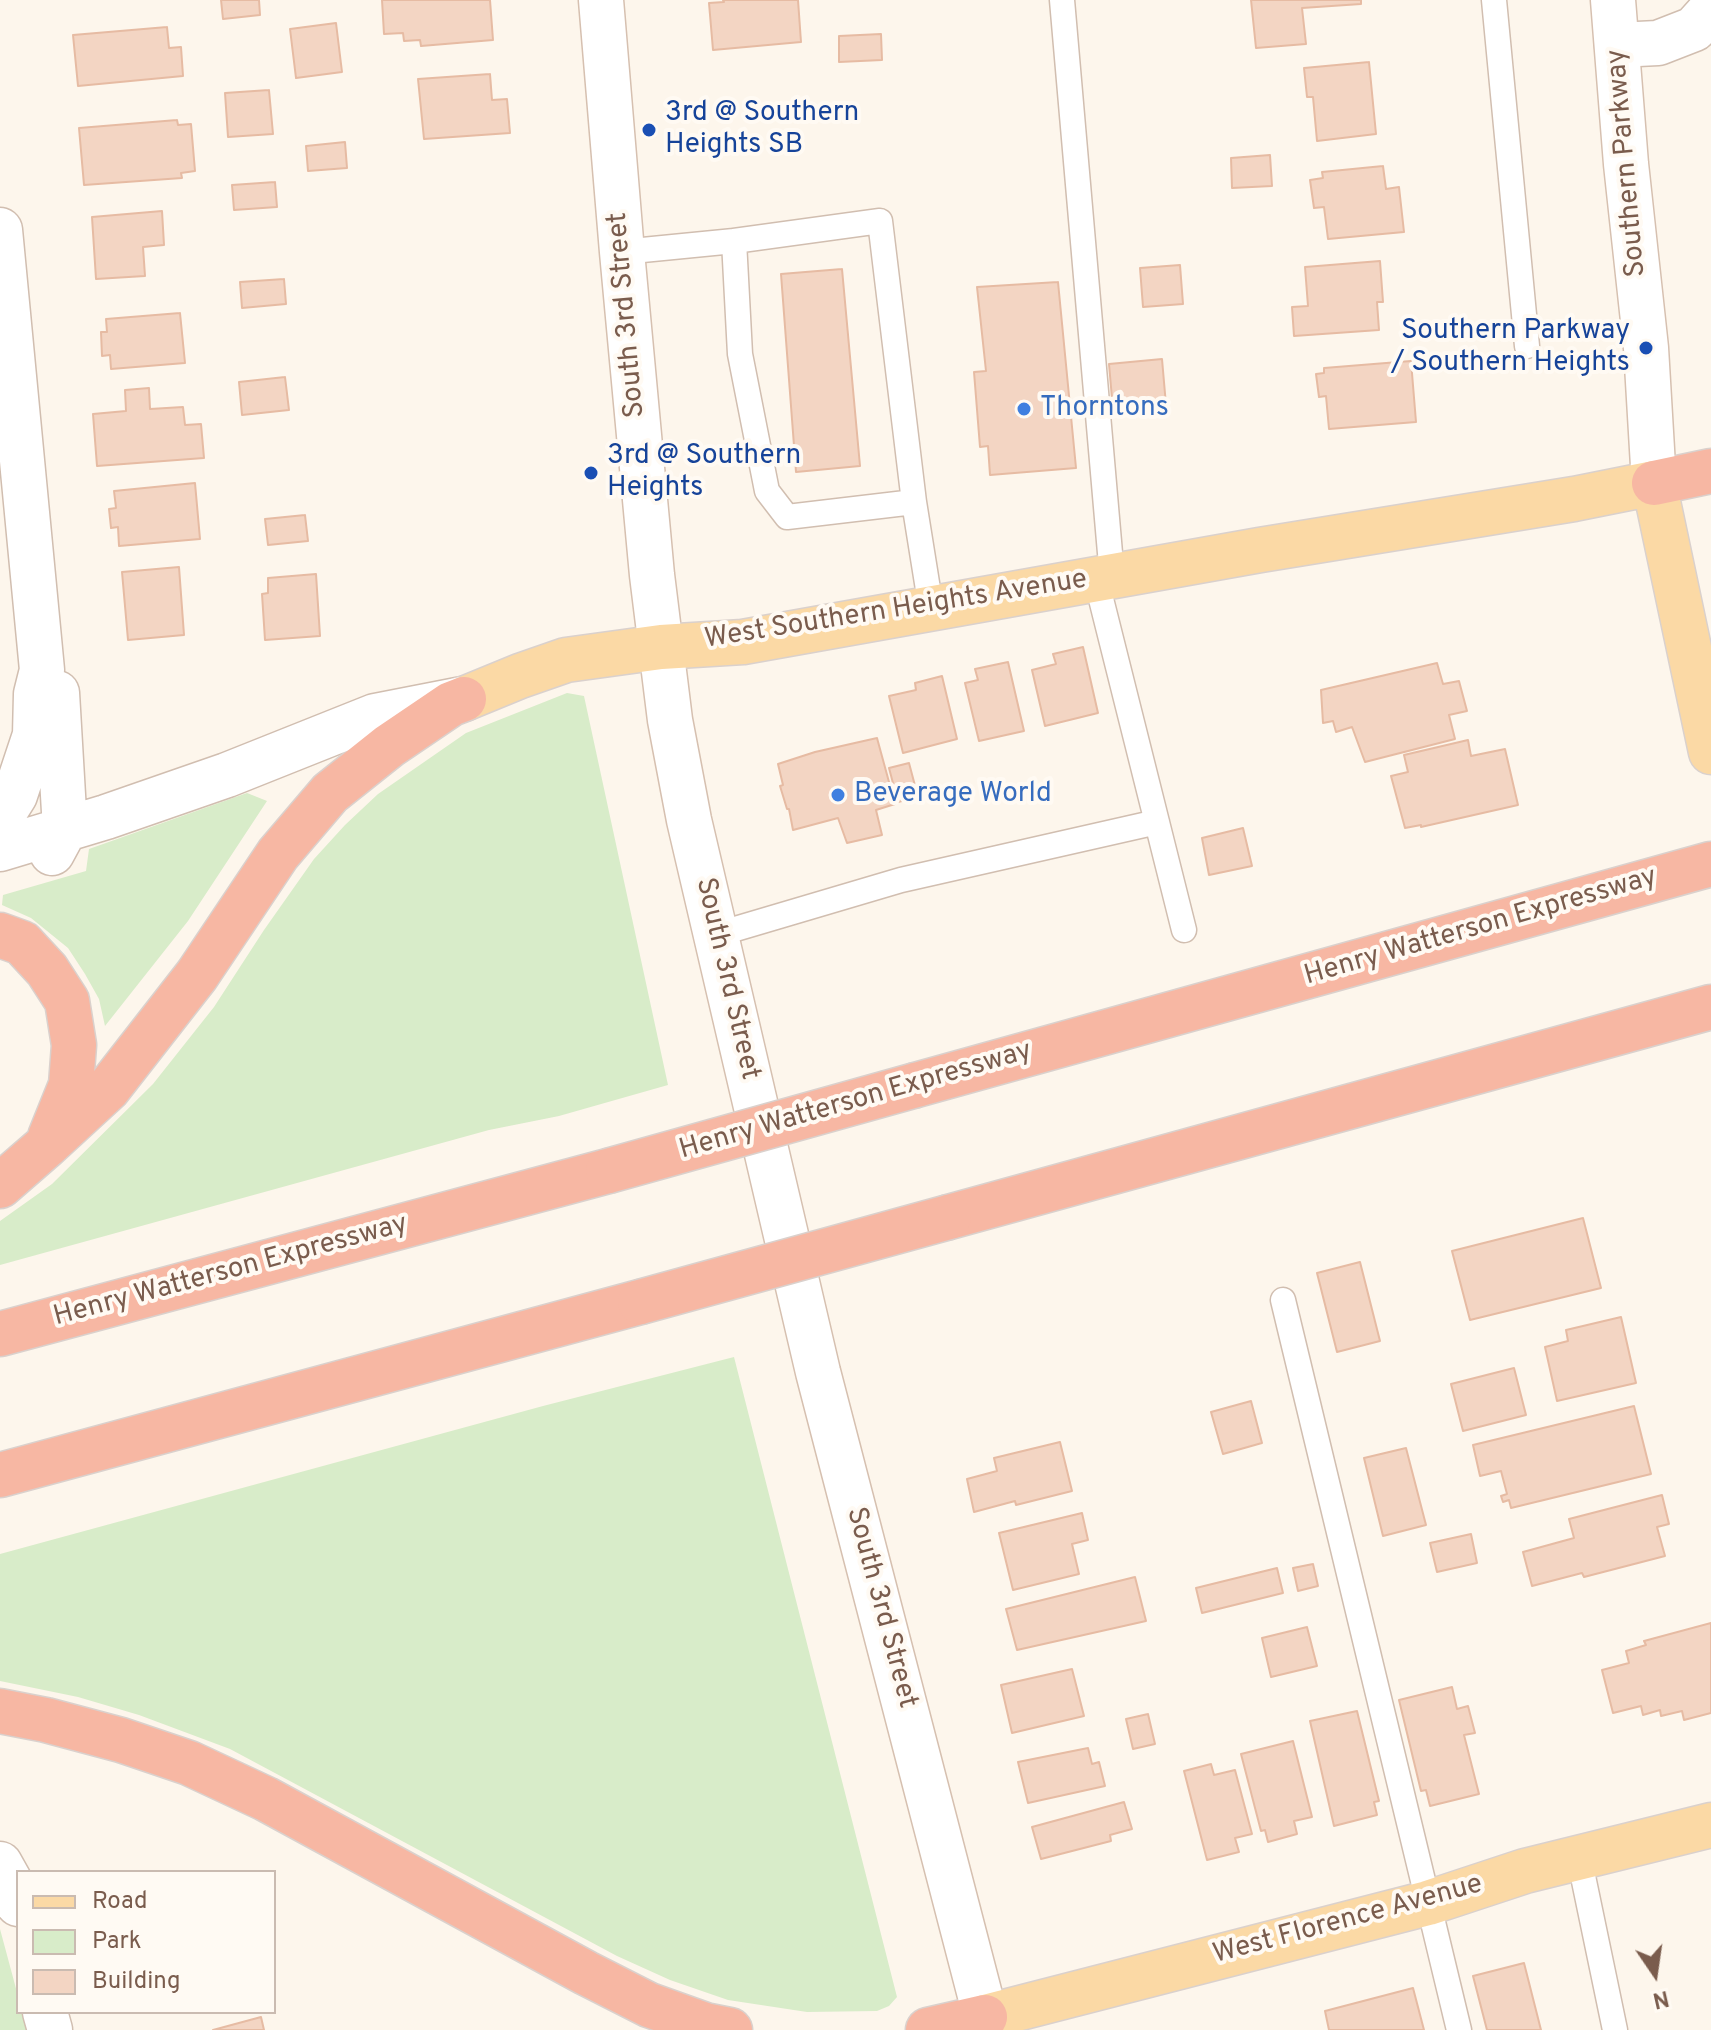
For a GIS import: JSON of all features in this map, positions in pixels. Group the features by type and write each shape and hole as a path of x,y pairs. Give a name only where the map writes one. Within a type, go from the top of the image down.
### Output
{"highway":[{"path":"1654,483 1711,471"},
{"path":"0,1186 108,1089 197,975 278,854 330,793 389,746 451,704 464,699"},
{"name":"Henry Watterson Expressway","path":"0,1334 608,1171 1711,864"},
{"path":"0,935 22,943 47,970 67,1001 74,1045 71,1085 46,1146"},
{"path":"0,1475 1711,1007"},
{"path":"0,1711 121,1740 189,1763 266,1799 637,1998 705,2025 730,2030"},
{"path":"928,2030 987,2023"}],"main road":[{"name":"South 3rd Street","path":"601,0 644,496 670,720 683,791 818,1372 987,2023"},
{"name":"Southern Parkway","path":"1613,0 1626,164 1646,348 1654,483 1711,752"},
{"path":"1617,45 1658,43 1694,29 1711,10"},
{"path":"0,230 42,670 36,694 35,735 15,795 0,819"},
{"name":"West Southern Heights Avenue","path":"0,849 227,775 375,716 464,699 566,660 661,647 743,642 1654,483"},
{"path":"0,880 46,866 65,829 57,693 42,670"},
{"name":"West Florence Avenue","path":"987,2023 1428,1903 1525,1871 1711,1825"},
{"path":"0,1864 16,1896"}],"lane":[{"path":"1062,0 1104,577 1157,822 1184,930"},
{"path":"1494,0 1527,346"},
{"path":"622,252 734,241 880,221 914,502 931,608"},
{"path":"734,241 740,354 767,491 787,517 914,502"},
{"path":"715,935 901,880 1157,822"},
{"path":"1283,1300 1459,2030"},
{"path":"1579,1857 1615,2030"}],"green space":[{"path":"567,693 584,696 668,1085 559,1116 489,1130 0,1265 0,1221 52,1184 153,1084 214,1007 314,859 345,825 378,794 466,733"},
{"path":"247,793 267,801 188,921 105,1026 99,999 68,948 31,918 2,905 3,895 86,871 89,849"},
{"path":"734,1357 897,1997 889,2006 877,2011 807,2012 728,2000 670,1980 617,1956 230,1749 139,1715 78,1697 0,1681 0,1554"},
{"path":"0,1929 16,1989 16,2014 23,2014 27,2030 0,2030"}],"building":[{"path":"221,0 259,0 260,15 223,19"},
{"path":"382,0 490,0 493,40 421,46 420,40 404,41 403,33 384,34"},
{"path":"723,0 798,0 801,42 713,50 709,3"},
{"path":"1251,0 1361,0 1361,4 1302,8 1306,44 1256,48"},
{"path":"336,23 342,72 296,78 290,29"},
{"path":"167,27 169,48 181,47 183,76 78,86 73,35"},
{"path":"881,34 882,60 839,62 839,36"},
{"path":"1369,62 1376,134 1317,141 1313,97 1307,97 1304,68"},
{"path":"490,74 492,100 507,99 510,133 424,139 418,79"},
{"path":"269,90 273,134 228,137 225,93"},
{"path":"177,120 178,125 191,124 195,171 181,173 182,178 84,185 79,128"},
{"path":"345,142 347,168 308,171 306,146"},
{"path":"1270,155 1272,186 1232,188 1231,158"},
{"path":"1383,166 1386,189 1399,187 1404,232 1328,239 1324,207 1314,208 1310,180 1323,178 1322,172"},
{"path":"275,182 277,207 234,210 232,185"},
{"path":"162,211 164,245 143,247 145,276 96,279 92,217"},
{"path":"1380,261 1383,302 1377,302 1379,330 1294,336 1292,307 1308,306 1305,267"},
{"path":"1180,265 1183,304 1143,307 1140,268"},
{"path":"842,269 860,466 796,472 781,274"},
{"path":"284,279 286,304 242,308 240,282"},
{"name":"Thorntons","path":"1058,282 1076,468 990,475 988,446 980,447 974,372 986,371 977,287"},
{"path":"180,313 185,363 111,369 110,355 102,356 101,332 107,332 106,319"},
{"path":"1162,359 1166,405 1113,410 1109,364"},
{"path":"1411,361 1416,422 1329,429 1326,396 1319,397 1316,374 1324,373 1324,368"},
{"path":"285,377 289,410 242,415 239,382"},
{"path":"149,388 150,409 183,407 185,425 201,424 204,458 97,466 93,414 126,411 125,390"},
{"path":"195,483 200,539 119,546 118,527 111,528 109,509 116,508 114,491"},
{"path":"305,515 308,541 268,545 265,519"},
{"path":"179,567 184,635 128,640 122,572"},
{"path":"316,574 320,636 265,640 262,594 268,593 268,578"},
{"path":"1083,647 1098,713 1045,726 1032,670 1056,664 1053,654"},
{"path":"1008,662 1024,731 979,741 965,683 978,680 975,669"},
{"path":"1437,663 1443,684 1459,681 1467,711 1449,715 1455,739 1365,762 1352,727 1336,732 1333,721 1323,723 1321,690"},
{"path":"942,676 957,739 903,753 889,696 916,690 915,683"},
{"name":"Beverage World","path":"877,738 895,804 876,810 882,835 847,843 838,818 793,830 780,786 783,785 778,764"},
{"path":"1468,740 1471,756 1505,749 1518,805 1405,828 1391,776 1408,772 1404,755"},
{"path":"909,763 918,797 898,802 889,768"},
{"path":"1243,828 1252,866 1209,875 1202,838"},
{"path":"1583,1218 1601,1288 1470,1320 1452,1251"},
{"path":"1360,1262 1380,1341 1337,1352 1317,1273"},
{"path":"1621,1317 1636,1383 1557,1401 1545,1347 1568,1341 1566,1330"},
{"path":"1514,1368 1526,1415 1463,1431 1451,1384"},
{"path":"1251,1401 1262,1443 1223,1454 1211,1412"},
{"path":"1634,1406 1651,1474 1511,1508 1509,1500 1503,1502 1501,1496 1507,1494 1501,1471 1480,1476 1473,1445"},
{"path":"1060,1442 1072,1491 974,1512 967,1479 997,1471 994,1458"},
{"path":"1406,1448 1426,1525 1383,1536 1364,1458"},
{"path":"1662,1495 1669,1524 1657,1527 1665,1556 1584,1577 1582,1573 1532,1586 1523,1552 1574,1538 1569,1519"},
{"path":"1082,1513 1088,1540 1072,1544 1079,1574 1013,1590 999,1533"},
{"path":"1471,1534 1477,1563 1437,1572 1430,1543"},
{"path":"1313,1564 1318,1586 1298,1591 1293,1568"},
{"path":"1277,1568 1283,1593 1202,1613 1196,1588"},
{"path":"1135,1577 1146,1621 1017,1650 1006,1609"},
{"path":"1711,1623 1711,1713 1684,1720 1682,1711 1661,1716 1660,1710 1643,1715 1641,1706 1613,1713 1602,1670 1629,1663 1626,1651 1646,1645 1644,1641"},
{"path":"1307,1627 1317,1666 1271,1677 1262,1638"},
{"path":"1072,1669 1084,1716 1012,1733 1001,1685"},
{"path":"1452,1687 1457,1709 1468,1706 1475,1733 1464,1735 1479,1794 1430,1806 1426,1790 1421,1791 1399,1700"},
{"path":"1357,1711 1379,1801 1374,1802 1377,1815 1334,1826 1310,1721"},
{"path":"1148,1714 1155,1744 1133,1749 1126,1719"},
{"path":"1293,1741 1312,1817 1294,1821 1297,1834 1268,1842 1265,1830 1261,1831 1241,1754"},
{"path":"1088,1748 1092,1764 1099,1762 1105,1786 1028,1803 1018,1762"},
{"path":"1211,1764 1214,1775 1235,1770 1252,1834 1235,1838 1239,1852 1207,1860 1184,1771"},
{"path":"1124,1802 1132,1829 1110,1835 1111,1841 1041,1859 1032,1827"},
{"path":"1524,1963 1541,2030 1487,2030 1473,1976"},
{"path":"1413,1988 1424,2030 1329,2030 1325,2011"},
{"path":"261,2017 264,2030 213,2030"}],"place":[{"name":"3rd @ Southern Heights SB","path":"649,130"},
{"name":"Southern Parkway / Southern Heights","path":"1646,348"},
{"name":"Thorntons","path":"1024,409"},
{"name":"3rd @ Southern Heights","path":"591,473"},
{"name":"Beverage World","path":"838,795"}]}
